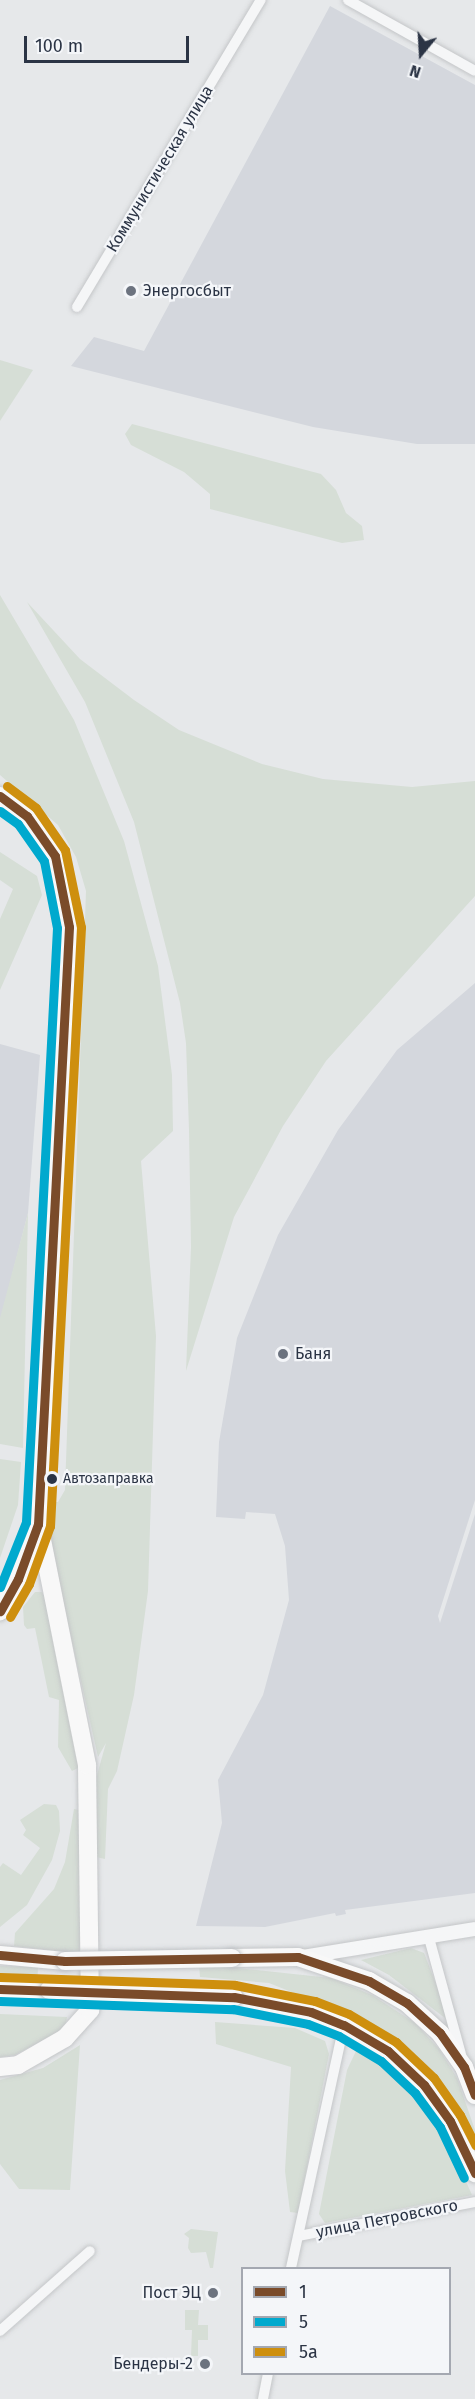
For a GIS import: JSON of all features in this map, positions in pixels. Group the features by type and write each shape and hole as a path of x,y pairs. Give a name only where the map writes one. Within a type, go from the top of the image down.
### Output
{"main road":[{"path":"0,796 27,816 55,856 69,927 38,1524 87,1765 90,2010 65,2038 18,2065 0,2067"},
{"path":"0,1611 18,1579 38,1524"},
{"path":"0,1955 65,1961 298,1957 369,1981 406,2003 440,2033 470,2065 475,2095"},
{"path":"0,1989 234,1997 311,2012 345,2025 387,2051 424,2085 450,2121 475,2173"}],"street":[{"name":"Коммунистическая улица","path":"77,307 261,0"},
{"path":"348,0 474,69"},
{"path":"298,1957 475,1929"},
{"path":"429,1938 470,2065"},
{"path":"291,2267 345,2025"},
{"name":"улица Петровского","path":"298,2236 475,2202"},
{"path":"0,2331 90,2251"},
{"path":"263,2399 268,2375"}],"shaded area":[{"path":"330,6 475,85 475,444 417,444 313,427 71,366 94,337 144,351"},
{"path":"0,360 33,370 0,421"},
{"path":"132,424 321,474 336,490 346,513 362,526 364,540 342,543 210,509 210,494 184,472 131,445 125,434"},
{"path":"0,595 74,720 124,841 158,966 172,1075 173,1131 141,1161 156,1336 148,1591 134,1695 117,1771 108,1789 105,1859 96,1857 95,1782 106,1743 98,1757 50,1544 52,1502 58,1502 65,1490 86,891 76,857 58,825 0,775"},
{"path":"27,602 80,659 134,700 179,730 262,764 323,779 412,787 475,781 475,896 326,1061 283,1126 234,1217 186,1371 191,1247 186,1043 180,1003 134,822 85,702"},
{"path":"0,852 37,876 42,895 0,990 0,919 13,889 0,880"},
{"path":"475,983 475,1500 438,1616 440,1623 475,1514 475,1893 345,1910 346,1914 336,1916 335,1913 265,1927 196,1926 222,1823 218,1780 263,1695 289,1600 285,1546 275,1514 246,1512 245,1519 216,1517 219,1442 237,1338 278,1235 338,1130 397,1050"},
{"path":"0,1044 40,1055 28,1213 0,1322"},
{"path":"28,1213 23,1448 0,1444 0,1318"},
{"path":"0,1459 21,1462 18,1505 0,1558"},
{"path":"35,1592 42,1592 45,1597 80,1767 72,1771 58,1747 59,1700 49,1697 35,1628 27,1629 24,1625 23,1607"},
{"path":"44,1804 56,1805 59,1811 60,1831 52,1860 27,1905 0,1927 0,1867 3,1863 21,1875 40,1848 23,1835 26,1830 20,1820"},
{"path":"74,1809 83,1811 81,1954 14,1946 15,1933 54,1889 65,1862"},
{"path":"411,1948 424,1953 448,2015 445,2018 389,1975 361,1960"},
{"path":"199,1964 331,1978 372,1995 415,2023 439,2049 457,2078 475,2130 475,2145 451,2100 426,2068 390,2038 349,2015 269,1983 200,1977"},
{"path":"0,1966 38,1967 37,1984 0,1983"},
{"path":"0,2014 67,2017 66,2023 58,2032 15,2055 0,2057"},
{"path":"215,2022 295,2028 325,2041 329,2054 298,2213 290,2212 285,2171 291,2067 216,2044"},
{"path":"80,2045 70,2190 19,2189 0,2164 0,2080 43,2068"},
{"path":"356,2051 363,2051 406,2087 429,2113 447,2139 472,2195 325,2223 319,2214 347,2070"},
{"path":"191,2229 218,2232 213,2268 210,2268 206,2252 191,2253 188,2248 189,2238 184,2234"},
{"path":"185,2310 199,2310 198,2325 208,2325 208,2340 198,2340 198,2356 191,2356 192,2330 185,2330"}],"transit line":[{"name":"5а","path":"7,786 36,808 65,850 81,927 50,1526 29,1584 10,1617"},
{"name":"1","path":"0,796 27,816 55,856 69,927 38,1524 18,1579 0,1611"},
{"name":"5","path":"0,811 18,824 44,861 57,928 26,1522 0,1587"},
{"name":"1","path":"0,1955 65,1961 298,1957 369,1981 407,2003 440,2033 464,2067 475,2095"},
{"name":"5а","path":"0,1977 235,1985 315,2001 349,2014 396,2042 434,2078 460,2115 475,2145"},
{"name":"1","path":"0,1989 234,1997 311,2012 344,2025 388,2051 424,2085 450,2121 475,2173"},
{"name":"5","path":"0,2001 233,2009 308,2024 339,2036 381,2061 415,2093 440,2127 464,2178"}],"place":[{"name":"Энергосбыт","path":"131,291"},
{"name":"Баня","path":"283,1354"},
{"name":"Автозаправка","path":"52,1479"},
{"name":"Пост ЭЦ","path":"213,2293"},
{"name":"Бендеры-2","path":"205,2364"}]}
